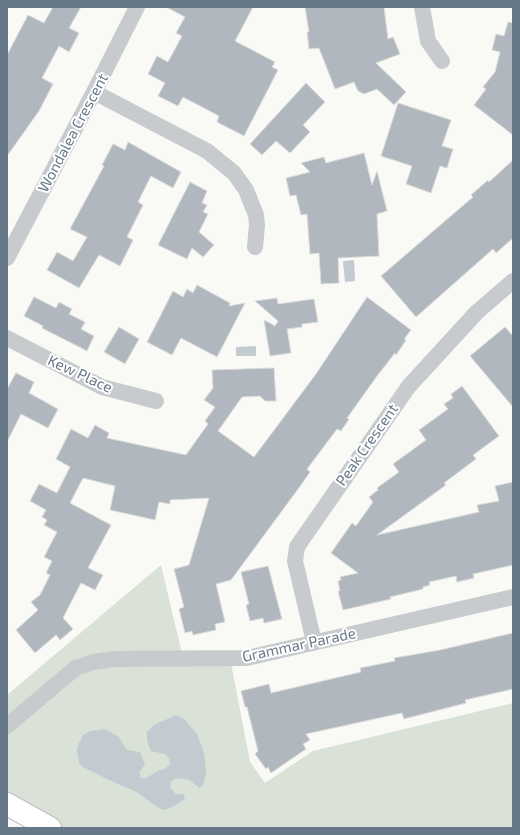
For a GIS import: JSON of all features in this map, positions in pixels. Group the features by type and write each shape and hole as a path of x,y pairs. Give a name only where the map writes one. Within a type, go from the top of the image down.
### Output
{"main road":[{"path":"7,804 50,828"}],"street":[{"name":"Wondalea Crescent","path":"7,258 13,231 94,92 137,7"},
{"path":"422,7 428,41 442,61"},
{"path":"94,92 207,151 234,173 246,190 256,215 257,225 255,247"},
{"name":"Peak Crescent","path":"314,642 295,561 297,547 409,386 477,312 512,283"},
{"name":"Kew Place","path":"7,338 102,388 156,401"},
{"name":"Grammar Parade","path":"7,726 76,668 93,662 115,659 247,658 513,597"}],"shaded area":[{"path":"354,260 355,281 345,282 343,261"},
{"path":"256,346 256,356 236,356 236,347"},
{"path":"161,565 183,658 230,658 250,762 265,783 313,751 513,703 513,828 50,828 7,804 7,695"},
{"path":"176,715 184,719 197,734 204,753 206,772 204,783 200,788 189,780 178,778 172,780 170,786 172,790 176,794 183,794 185,799 172,807 164,810 160,809 137,792 83,767 79,763 77,751 83,735 91,731 104,729 118,736 127,750 140,752 145,764 139,773 141,778 146,778 160,770 165,769 170,764 169,758 165,754 151,751 147,740 147,732 154,725"}],"building":[{"path":"53,7 81,7 69,28 79,33 69,52 59,46 42,78 53,84 39,111 7,156 7,55 28,15 44,23"},
{"path":"166,7 253,7 235,41 275,62 272,67 278,70 244,136 217,122 219,116 183,97 178,106 158,96 165,83 148,74 157,56 168,62 182,36 176,33 185,17"},
{"path":"305,7 384,7 388,39 393,37 400,54 376,63 406,92 394,105 377,89 364,94 358,91 354,82 335,89 319,48 309,49 307,32 309,32"},
{"path":"508,22 513,23 513,135 474,105 486,89 483,87 495,72 500,52 492,50 496,34 504,36"},
{"path":"306,83 325,102 303,125 310,132 290,153 276,141 262,155 250,144"},
{"path":"398,103 451,120 442,146 453,149 447,168 440,166 431,193 406,184 412,166 381,156"},
{"path":"128,142 181,172 173,188 151,176 138,202 143,205 127,237 133,240 120,266 99,255 79,288 47,270 57,252 73,261 87,237 70,229 104,166 102,165 113,144 125,150"},
{"path":"364,153 372,185 377,171 387,211 377,214 379,256 338,258 339,283 321,284 319,253 310,254 307,214 301,215 296,195 290,196 286,178 310,172 301,163 324,157 326,163"},
{"path":"513,160 513,238 496,253 493,249 416,317 381,276 473,197 471,195 488,180 489,182"},
{"path":"190,182 207,191 202,203 207,205 203,212 208,214 199,232 214,245 203,257 192,248 187,259 158,245"},
{"path":"197,285 230,303 229,306 245,303 217,357 181,338 172,355 147,342 173,291 183,297 187,289 193,293"},
{"path":"34,297 56,308 59,302 72,309 69,314 85,322 81,329 94,336 87,351 42,328 43,326 24,316"},
{"path":"367,297 411,330 404,339 406,340 396,355 395,353 347,418 349,419 341,431 337,429 307,469 310,472 231,580 216,584 225,622 215,624 216,630 193,635 192,631 185,633 179,609 184,607 174,569 189,565 209,498 170,500 170,504 159,502 155,520 110,510 115,486 83,478 70,503 111,525 88,568 103,575 95,590 81,583 63,618 73,629 60,640 56,635 35,653 16,630 38,610 31,602 40,595 50,575 46,573 52,561 44,557 57,532 44,525 47,520 42,517 46,510 30,501 39,484 57,493 70,467 56,459 71,429 88,438 95,425 109,433 107,438 186,455 208,424 205,421 215,407 204,400 213,388 212,370 274,368 276,401 265,401 260,396 242,397 218,431 254,457 316,374"},
{"path":"277,298 278,304 314,299 318,322 302,324 302,327 287,329 291,353 270,356 264,320 275,326 278,321 255,301"},
{"path":"119,327 139,339 125,364 104,352"},
{"path":"505,327 513,336 513,407 470,356"},
{"path":"16,373 34,382 29,393 58,409 48,428 21,414 7,442 7,389"},
{"path":"462,386 499,436 473,455 476,459 444,483 446,485 377,535 479,512 477,505 499,501 495,486 513,482 513,565 473,574 474,578 457,582 456,576 429,582 430,585 423,587 423,589 390,597 391,599 343,610 338,591 340,591 338,581 341,580 340,577 358,573 331,553 352,523 356,526 373,502 369,497 378,490 377,488 399,472 393,464 426,440 419,430 448,409 444,404 453,398 451,394"},
{"path":"268,566 282,619 264,623 263,618 250,621 246,605 249,604 241,572"},
{"path":"513,633 513,689 465,700 466,703 404,719 402,713 306,734 310,740 303,744 306,749 271,773 268,767 266,769 255,754 258,751 247,707 245,707 241,691 269,684 271,693 361,672 360,668 395,661 394,658 440,650"}]}
